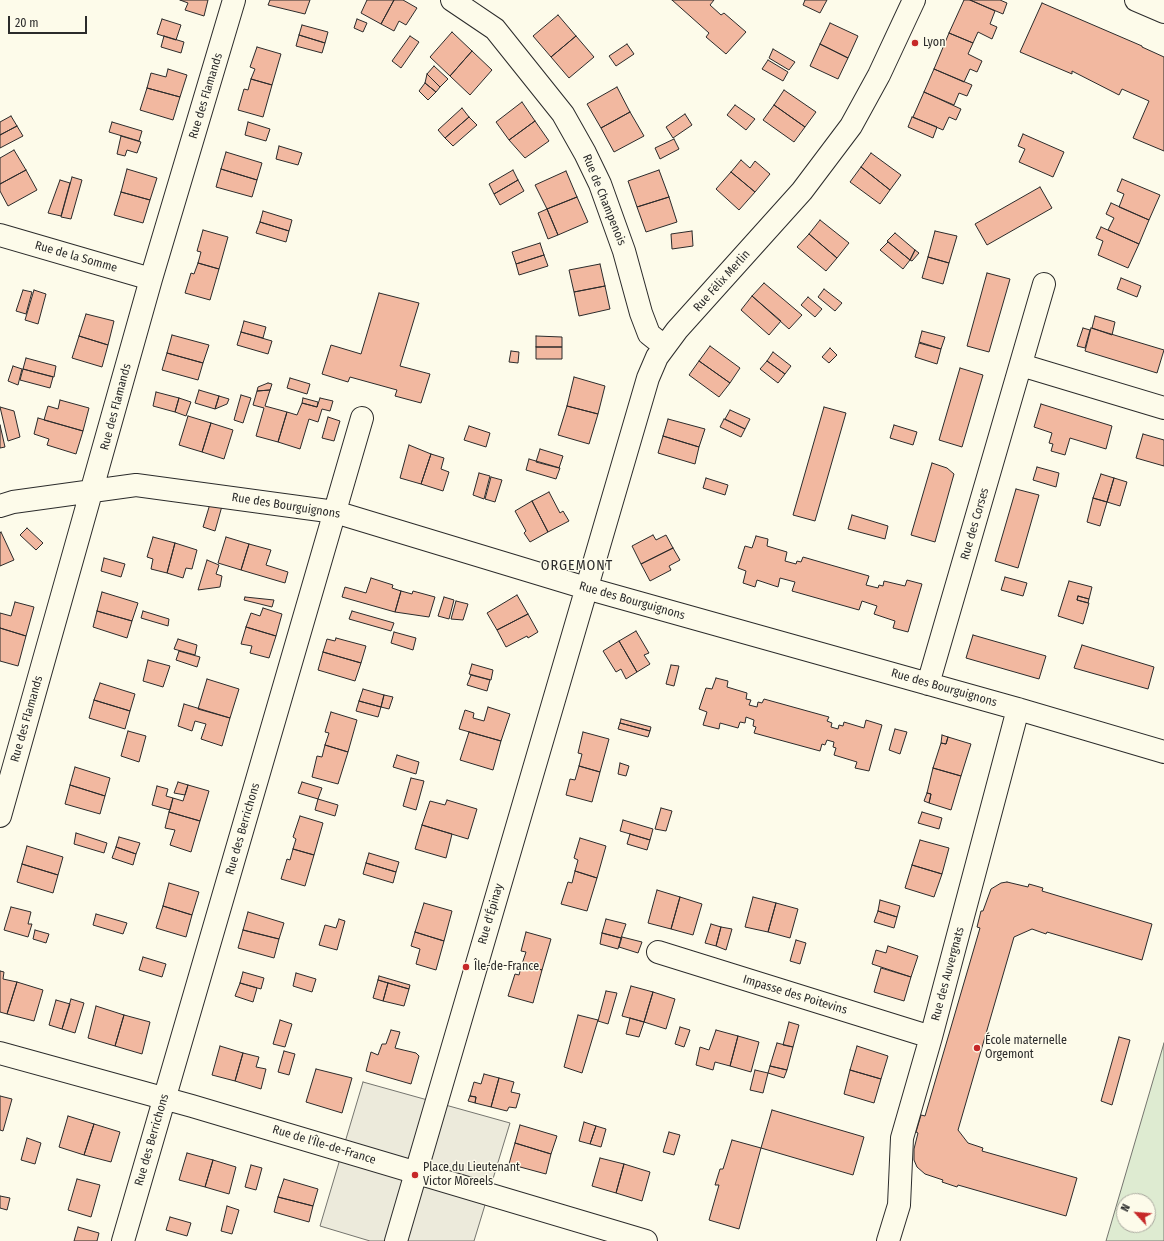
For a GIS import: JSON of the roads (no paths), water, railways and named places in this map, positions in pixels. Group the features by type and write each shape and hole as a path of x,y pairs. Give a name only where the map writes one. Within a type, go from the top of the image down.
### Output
{"street":[{"name":"Rue des Flamands","path":"0,816 93,491 151,279 234,0"},
{"name":"Rue de Champenois","path":"452,0 495,29 563,114 585,153 600,184 624,251 641,313 649,334 664,346"},
{"name":"Rue Félix Merlin","path":"586,588 648,378 664,346 818,171 850,126 870,92 914,0"},
{"path":"1136,0 1164,12"},
{"name":"Rue de la Somme","path":"0,235 151,279"},
{"name":"Rue des Corses","path":"928,684 1044,284"},
{"path":"1021,365 1164,408"},
{"name":"Rue des Berrichons","path":"123,1241 362,418"},
{"name":"Rue des Bourguignons","path":"0,506 13,502 136,485 335,512 586,588 1018,709 1164,752"},
{"name":"Rue d'Épinay","path":"396,1241 586,588"},
{"name":"Rue des Auvergnats","path":"888,1241 899,1205 902,1138 931,1037 1018,709"},
{"name":"Impasse des Poitevins","path":"658,952 931,1037"},
{"name":"Rue de l'Île-de-France","path":"0,1054 165,1098 646,1241"}],"place":[{"name":"Lyon","path":"915,43"},
{"name":"Île-de-France","path":"466,967"},
{"name":"École maternelle Orgemont","path":"977,1048"},
{"name":"Place du Lieutenant Victor Moreels","path":"415,1175"}],"district":[{"name":"ORGEMONT","path":"577,566"}]}
